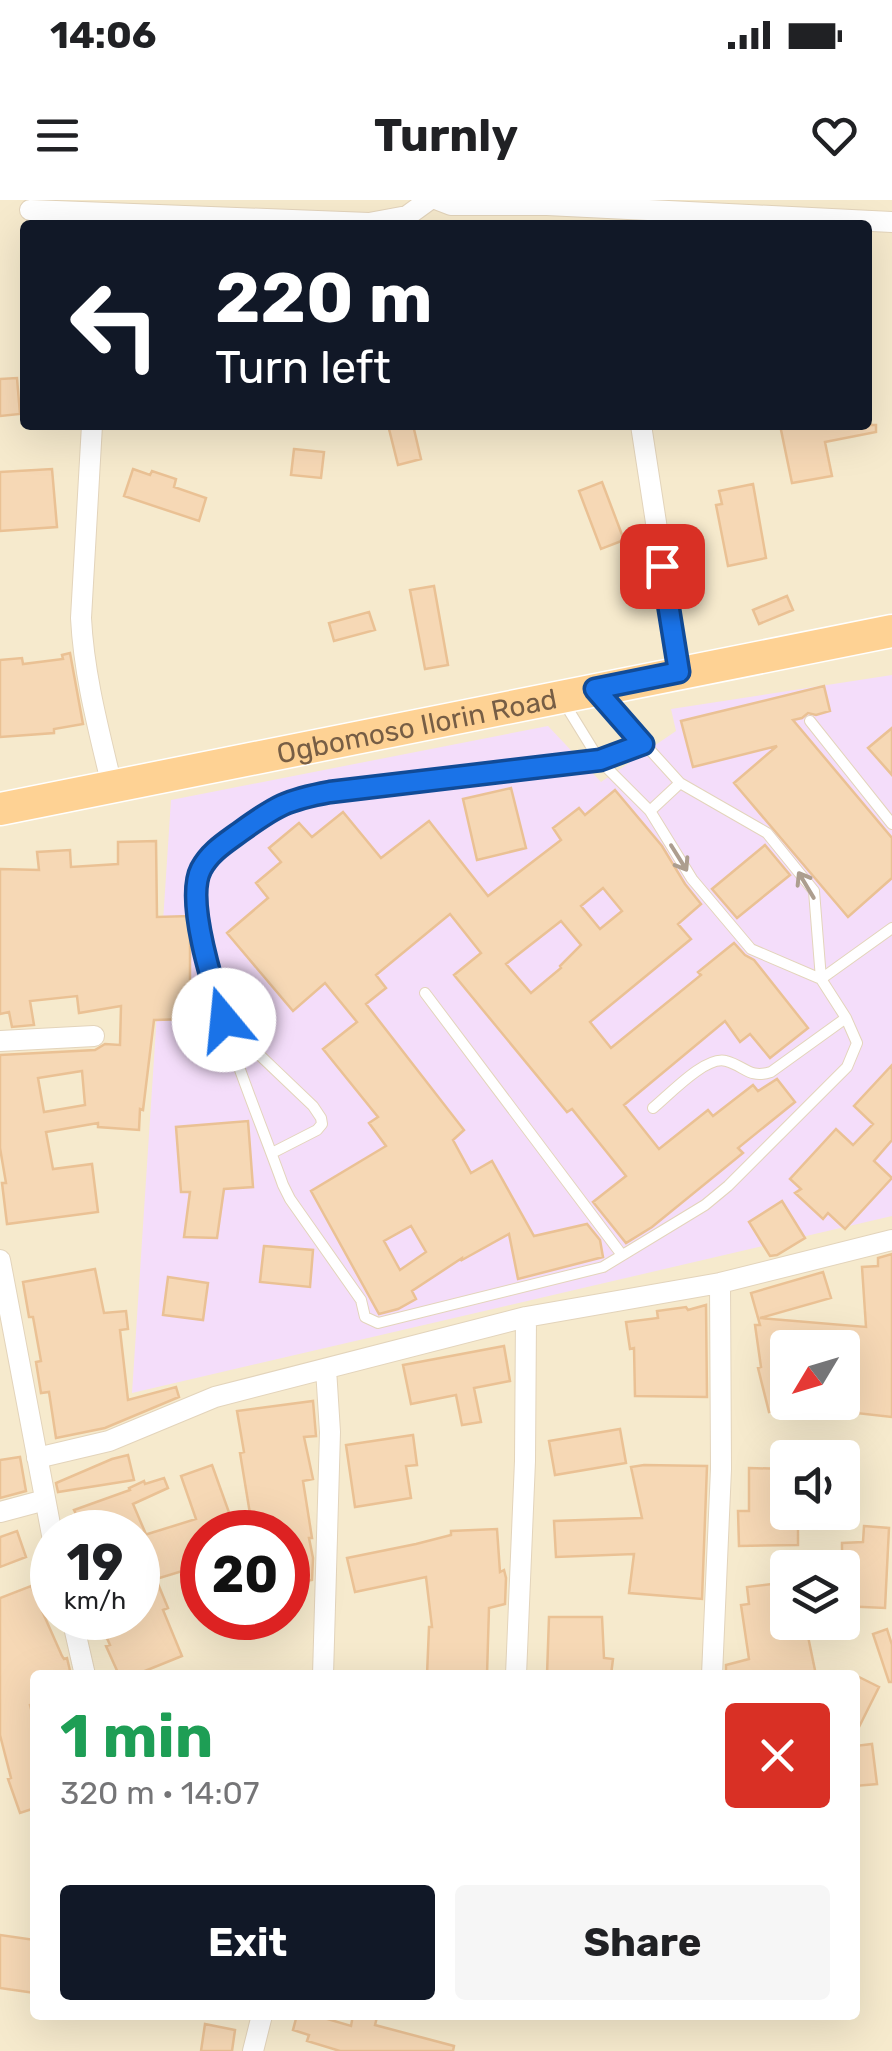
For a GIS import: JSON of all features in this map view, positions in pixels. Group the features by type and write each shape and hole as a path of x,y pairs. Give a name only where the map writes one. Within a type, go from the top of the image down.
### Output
{"highway":[{"name":"Ogbomoso Ilorin Road","path":"0,809 892,631"}],"street":[{"path":"385,220 407,216 430,200"},
{"path":"438,200 451,204 548,205 610,217 779,220"},
{"path":"30,210 291,220"},
{"path":"92,430 82,648 112,786"},
{"path":"642,430 679,672"},
{"path":"0,1041 94,1036"},
{"path":"37,1458 109,1441 216,1397 526,1317 720,1283 892,1240"},
{"path":"0,1260 47,1510"},
{"path":"712,1670 722,1468 720,1283"},
{"path":"516,1670 526,1317"},
{"path":"323,1670 330,1432 326,1369"},
{"path":"0,1512 45,1500"},
{"path":"77,1640 85,1670"},
{"path":"253,2051 261,2020"}],"lane":[{"path":"595,689 680,783 767,832 814,891 821,979 857,1043 847,1067 716,1196 603,1267 378,1323 365,1316 361,1300 290,1199 272,1154 208,969 196,899 200,872 214,851 272,808 295,798 600,760 643,744"},
{"path":"560,696 600,760 650,811 692,879 750,949 821,979"},
{"path":"810,721 892,824"},
{"path":"650,811 680,783"},
{"path":"821,979 892,928"},
{"path":"425,992 622,1255"},
{"path":"653,1108 711,1061 724,1060 761,1075 771,1072 846,1018"},
{"path":"224,1020 321,1118 317,1130 272,1154"}],"shaded area":[{"path":"0,200 892,200 892,2051 0,2051"},
{"path":"892,675 892,1216 132,1393 171,800 548,726 601,782 676,731 671,709"}],"building":[{"path":"17,378 20,414 0,416 0,379"},
{"path":"872,425 876,425 876,432 825,442 832,476 792,483 781,430 872,430"},
{"path":"389,430 414,430 421,459 398,465"},
{"path":"294,449 324,452 321,478 291,475"},
{"path":"52,469 57,527 0,531 0,472"},
{"path":"133,469 176,479 174,487 206,498 199,521 124,496"},
{"path":"602,482 624,540 601,549 579,491"},
{"path":"753,484 766,558 728,566 716,505 722,504 719,491"},
{"path":"434,586 448,665 425,669 410,590"},
{"path":"787,596 793,610 759,624 753,610"},
{"path":"369,612 375,630 334,641 329,623"},
{"path":"70,653 83,724 54,729 54,733 0,737 0,660 22,658 23,664 63,659 62,655"},
{"path":"824,686 830,711 808,713 793,720 892,838 892,878 848,917 734,783 777,746 693,767 681,721"},
{"path":"892,728 892,775 868,748"},
{"path":"511,788 526,848 477,860 463,799"},
{"path":"615,790 662,846 701,904 678,924 691,939 590,1022 611,1048 734,943 754,960 808,1028 770,1058 750,1034 740,1042 725,1021 624,1105 659,1149 708,1110 713,1116 753,1085 758,1091 777,1079 795,1102 738,1148 743,1153 652,1227 626,1243 593,1202 626,1176 572,1109 567,1112 454,975 481,953 450,914 376,975 386,988 366,1004 464,1130 453,1140 471,1173 492,1161 534,1236 587,1224 600,1240 603,1257 518,1279 509,1234 462,1258 412,1291 416,1299 379,1314 311,1191 386,1146 369,1123 378,1117 323,1049 357,1022 325,983 293,1011 227,933 268,898 256,883 281,862 269,848 299,823 312,837 343,812 381,858 429,821 488,896 561,840 553,828 579,808 585,815","holes":["603,888 622,911 600,929 581,906","561,921 581,945 531,993 506,964","411,1226 426,1252 400,1270 384,1241"]},
{"path":"156,841 157,917 190,916 190,1019 154,1020 139,1130 98,1127 98,1123 46,1132 53,1169 92,1164 98,1212 7,1224 0,1148 0,1055 120,1045 121,1006 79,1013 77,996 30,1001 34,1025 12,1027 9,1012 0,1014 0,869 39,870 37,852 70,850 71,867 118,864 118,842","holes":["82,1071 85,1105 44,1112 38,1078"]},
{"path":"765,845 790,875 737,918 712,889"},
{"path":"892,1065 892,1140 874,1161 892,1178 845,1229 828,1213 823,1219 795,1193 801,1189 790,1179 836,1129 853,1145 873,1124 854,1106"},
{"path":"248,1121 253,1187 224,1189 217,1238 184,1237 190,1192 181,1192 176,1127"},
{"path":"782,1201 805,1238 770,1256 749,1222"},
{"path":"264,1246 313,1250 310,1287 260,1282"},
{"path":"892,1254 892,1417 860,1413 860,1330 770,1330 769,1412 758,1368 761,1367 755,1325 760,1325 751,1293 823,1272 831,1298 760,1318 866,1327 862,1267 878,1266 878,1258"},
{"path":"95,1269 104,1313 126,1311 128,1329 120,1330 128,1400 176,1387 179,1397 105,1428 56,1438 49,1392 41,1393 36,1362 41,1361 23,1282"},
{"path":"168,1277 208,1283 203,1320 163,1315"},
{"path":"706,1305 707,1397 635,1396 634,1348 630,1349 626,1322 658,1318 657,1311"},
{"path":"504,1346 510,1381 474,1388 481,1422 462,1425 456,1395 411,1404 403,1365"},
{"path":"313,1401 316,1436 304,1437 313,1479 303,1481 308,1510 249,1510 237,1411"},
{"path":"620,1429 626,1463 555,1475 549,1441"},
{"path":"413,1435 417,1465 406,1466 411,1498 355,1507 346,1445"},
{"path":"128,1455 134,1480 58,1492 56,1483"},
{"path":"20,1457 26,1491 0,1498 0,1460"},
{"path":"212,1465 228,1510 193,1510 181,1476"},
{"path":"707,1466 702,1599 629,1593 634,1554 556,1557 554,1521 642,1518 631,1467"},
{"path":"749,1468 770,1469 770,1530 798,1530 798,1545 739,1546 738,1511 749,1511"},
{"path":"164,1478 168,1488 133,1504 136,1510 74,1510 144,1481 145,1484"},
{"path":"180,1524 180,1572 160,1578 160,1530"},
{"path":"864,1526 889,1528 885,1608 860,1607 860,1550 842,1550 842,1543 863,1542"},
{"path":"497,1529 500,1572 504,1570 506,1578 505,1604 489,1608 487,1670 427,1670 432,1627 426,1577 355,1592 347,1558 451,1535 451,1531"},
{"path":"17,1531 26,1557 0,1567 0,1537"},
{"path":"310,1543 313,1558 310,1580"},
{"path":"770,1584 770,1640 809,1640 815,1670 726,1670 726,1665 749,1659 741,1605 749,1604 747,1587"},
{"path":"30,1586 30,1640 55,1640 70,1670 30,1670 30,1810 20,1813 8,1779 11,1778 0,1735 0,1598"},
{"path":"160,1589 168,1608 163,1610 182,1656 147,1670 117,1670 106,1646 110,1645 108,1640 160,1640"},
{"path":"549,1617 602,1617 604,1658 613,1659 612,1670 547,1670"},
{"path":"887,1629 892,1645 892,1682 873,1634"},
{"path":"860,1678 879,1687 860,1725"},
{"path":"872,1744 877,1784 860,1786 860,1745"},
{"path":"0,1935 30,1939 30,1992 0,1988"},
{"path":"296,2020 331,2020 351,2026 352,2020 376,2020 375,2025 454,2046 453,2051 340,2051 307,2041 309,2035 293,2030"},
{"path":"205,2024 235,2030 232,2051 201,2051"}],"route":[{"path":"224,1020 208,969 196,899 200,872 214,851 272,808 295,798 600,760 643,744 595,689 679,672 662,566"}]}
